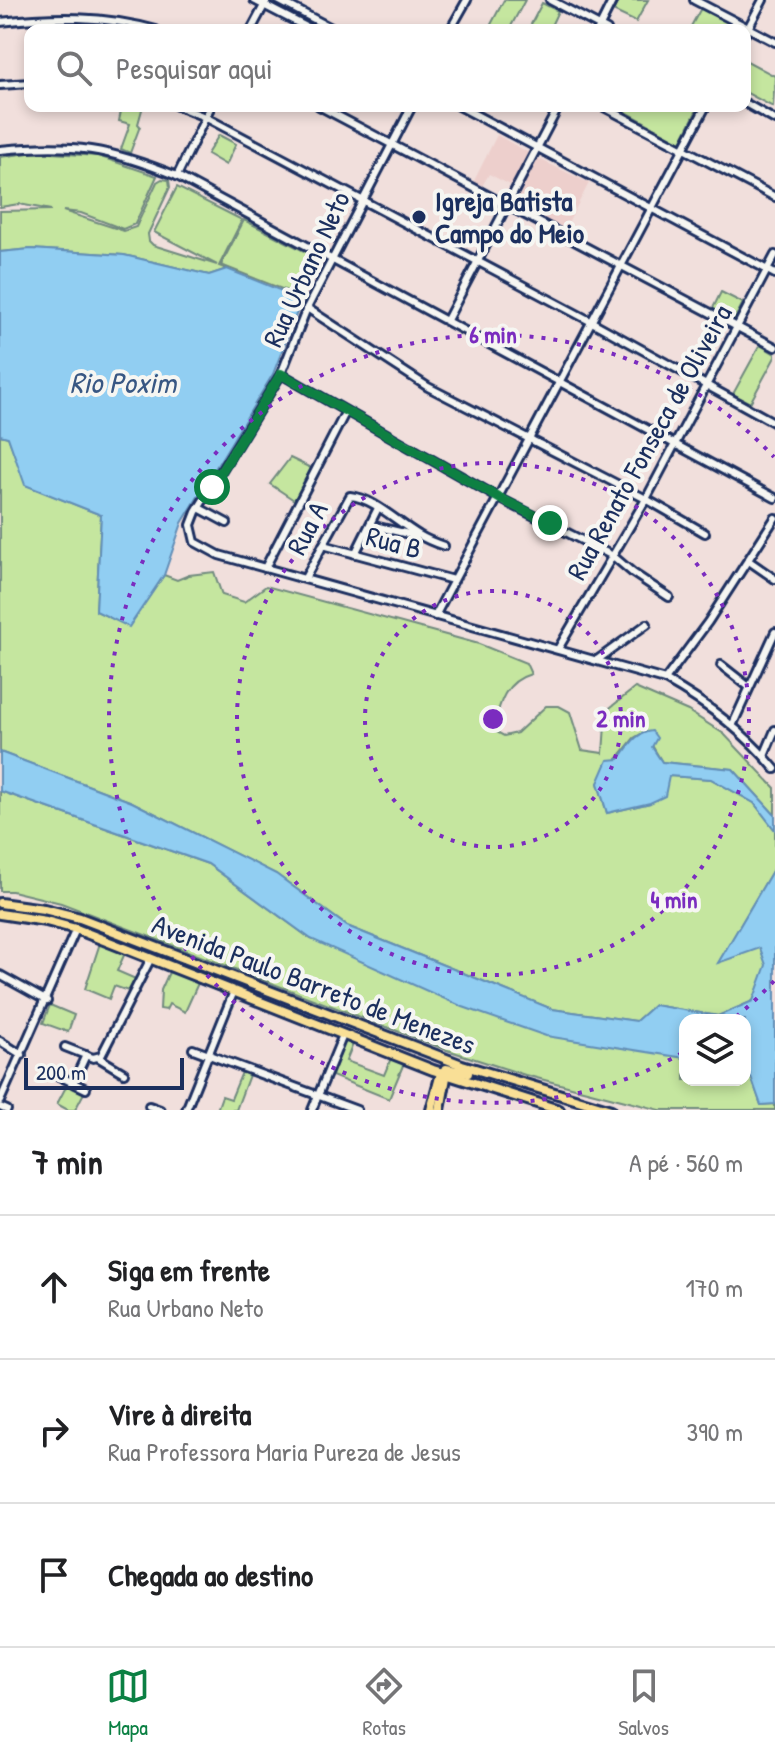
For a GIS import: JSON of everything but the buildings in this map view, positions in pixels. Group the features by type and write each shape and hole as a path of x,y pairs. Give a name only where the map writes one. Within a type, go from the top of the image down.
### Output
{"main road":[{"name":"Avenida Paulo Barreto de Menezes","path":"0,903 80,918 437,1056 611,1110"},
{"name":"Avenida Paulo Barreto de Menezes","path":"0,914 76,929 343,1035 543,1108 559,1110"},
{"path":"437,1056 445,1073 440,1110"},
{"path":"445,1073 547,1092"},
{"path":"431,1110 445,1073"}],"street":[{"path":"254,0 265,2 302,24"},
{"path":"278,0 324,24"},
{"path":"455,24 467,0"},
{"path":"550,0 592,24"},
{"path":"603,24 613,0"},
{"path":"694,0 735,24"},
{"path":"751,24 763,0"},
{"path":"254,24 265,2"},
{"path":"0,22 75,17 128,24"},
{"path":"751,33 775,42"},
{"path":"0,85 24,83"},
{"path":"751,106 775,120"},
{"path":"192,112 592,322 775,423"},
{"path":"177,176 208,112"},
{"path":"330,112 775,347"},
{"name":"Rua Urbano Neto","path":"265,568 204,549 195,542 191,525 281,374 307,308 409,112"},
{"path":"470,112 775,274"},
{"path":"447,320 556,112"},
{"path":"613,112 775,197"},
{"path":"435,616 703,112"},
{"path":"0,150 44,146 99,149 177,176 775,498"},
{"name":"Rua Renato Fonseca de Oliveira","path":"558,649 646,499 775,255"},
{"path":"307,308 428,387 646,499 705,533"},
{"path":"281,374 499,498 613,556 669,597"},
{"path":"345,413 265,568 665,680 702,701 733,724 775,769"},
{"name":"Rua A","path":"305,578 348,499 353,496 378,508"},
{"path":"199,508 227,523"},
{"path":"355,554 378,508 423,538"},
{"path":"665,680 749,561 775,518"},
{"path":"370,525 444,546"},
{"name":"Rua B","path":"323,545 453,580"},
{"path":"749,561 775,579"},
{"path":"597,660 647,624"},
{"path":"733,724 775,632"},
{"path":"721,665 749,687"},
{"path":"764,756 775,730"},
{"path":"7,1110 0,1104 76,929"},
{"path":"73,1083 151,958"},
{"path":"0,975 47,1001"},
{"path":"186,1110 234,991"},
{"path":"312,1110 343,1035"},
{"path":"0,1041 22,1055"},
{"path":"65,1047 124,1073"},
{"path":"193,1049 357,1110"},
{"path":"53,1073 86,1089"},
{"path":"149,1106 160,1110"}],"shaded area":[{"path":"497,135 529,153 512,186 489,174 481,188 473,183"},
{"path":"537,158 589,183 563,233 513,205"},
{"path":"314,256 324,262 306,297 298,289"}],"green space":[{"path":"504,0 525,0 512,24 491,24"},
{"path":"619,0 648,0 636,22 613,11"},
{"path":"542,3 558,11 552,24 531,24"},
{"path":"701,8 732,24 692,24"},
{"path":"751,63 775,76 773,107 751,95"},
{"path":"121,112 141,112 140,126 130,153 121,149 130,124 119,121"},
{"path":"626,112 696,112 681,142"},
{"path":"219,135 236,144 226,165 207,154"},
{"path":"36,152 98,156 157,176 135,224 123,229 81,213 63,211 124,231 136,227 157,182 169,180 170,187 148,234 153,245 217,265 154,232 177,187 242,220 219,266 227,269 209,275 124,255 31,249 0,252 0,211 51,210 19,204 0,207 0,157"},
{"path":"244,220 314,256 298,289 287,291 221,265"},
{"path":"721,292 743,303 733,322 712,310"},
{"path":"760,345 775,357 750,403 733,394"},
{"path":"0,435 8,437 26,485 101,515 96,611 129,626 164,575 177,580 214,572 222,595 244,602 266,586 479,644 526,663 531,674 508,689 498,712 493,730 504,736 517,733 546,706 559,706 570,712 582,750 603,753 606,711 635,688 688,711 724,734 775,788 775,815 733,769 662,762 644,732 634,738 598,783 607,813 650,803 669,776 711,779 754,803 775,830 775,866 719,962 760,947 767,965 753,1001 723,1014 654,1005 636,1021 552,1009 347,926 276,874 132,802 0,752"},
{"path":"290,458 315,470 294,500 270,484"},
{"path":"0,791 208,864 311,939 679,1056 679,1086 751,1086 751,1076 761,1105 775,1104 775,1110 660,1110 525,1075 447,1050 61,903 0,891"},
{"path":"100,943 125,953 117,971 138,980 131,992 114,986 109,999 85,989"},
{"path":"170,970 199,981 185,1012 169,1004 166,1010 160,1009 161,990"},
{"path":"50,1005 74,1015 68,1032 43,1023"},
{"path":"345,1041 353,1044 346,1061 384,1075 391,1058 404,1063 389,1099 332,1076"},
{"path":"242,1072 249,1075 236,1110 217,1110 222,1096 231,1099"},
{"path":"68,1083 85,1091 75,1110 57,1104"}],"water":[{"name":"Rio Poxim","path":"31,249 124,255 209,275 227,269 302,299 273,374 182,523 164,575 129,627 96,611 101,515 25,485 8,437 0,435 0,252"},
{"path":"652,731 657,738 652,747 662,762 733,769 775,815 775,830 754,803 711,779 669,776 665,796 650,803 607,813 598,783 608,760 619,759 636,738"},
{"path":"0,752 132,802 276,874 347,926 552,1009 636,1021 654,1005 706,1014 679,1014 679,1057 546,1036 463,1007 311,939 208,864 0,791"},
{"path":"775,866 775,1104 761,1105 751,1077 751,1014 723,1014 753,1001 766,965 760,948 718,963"}],"place":[{"name":"Igreja Batista Campo do Meio","path":"419,217"}],"route":[{"path":"212,487 281,374 345,413 550,523"}]}
